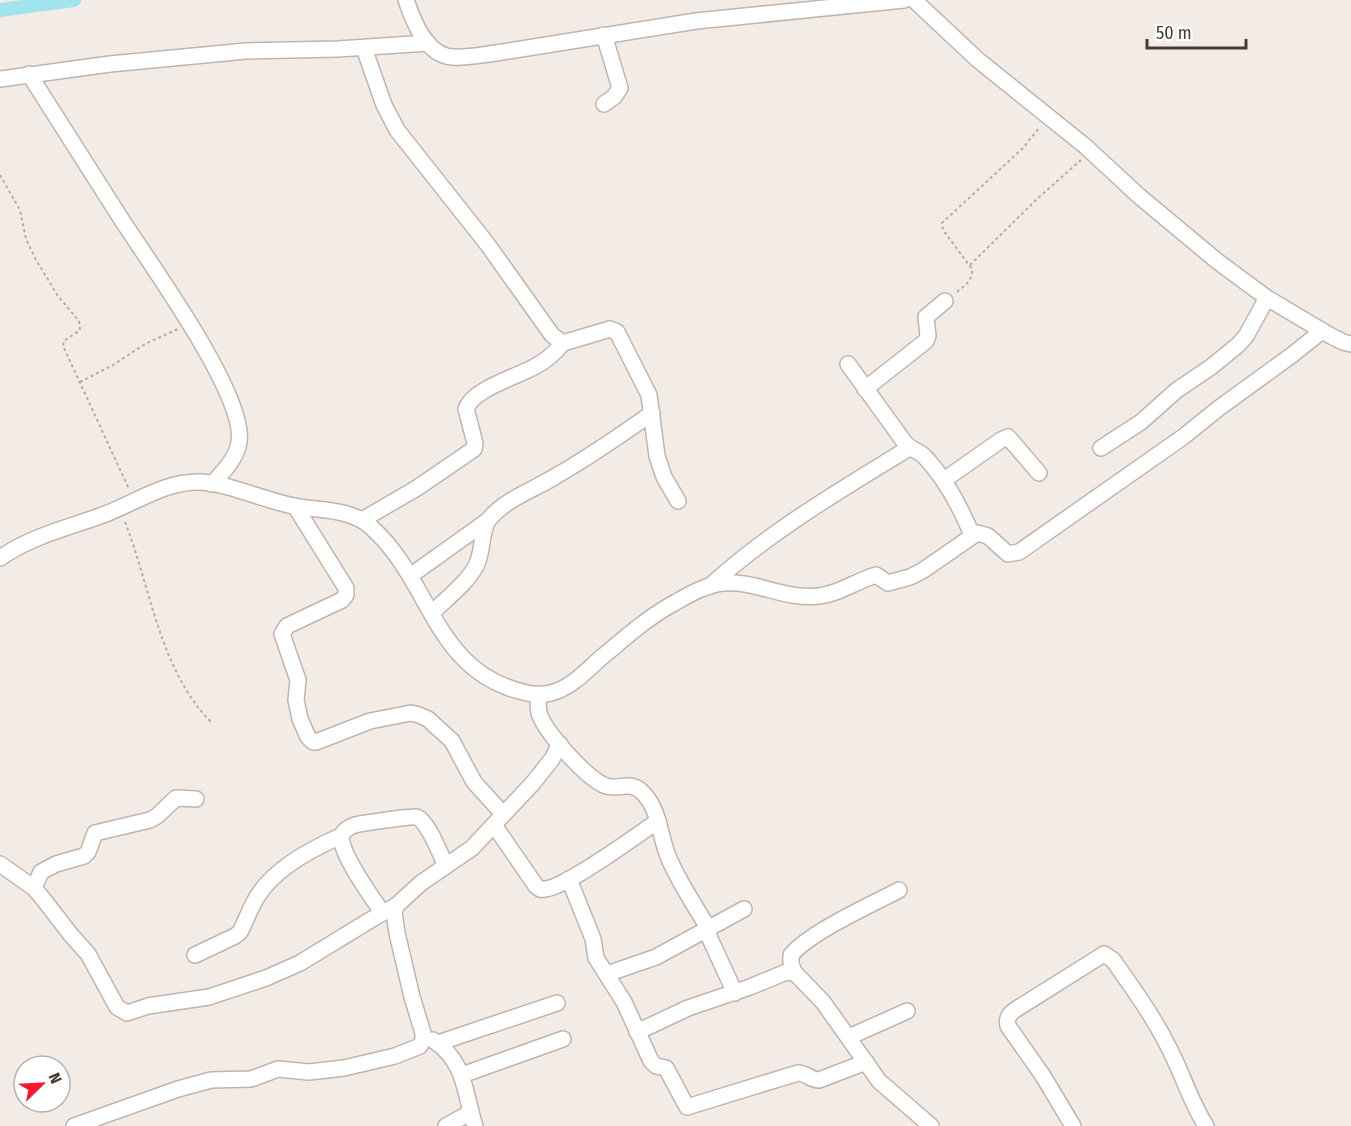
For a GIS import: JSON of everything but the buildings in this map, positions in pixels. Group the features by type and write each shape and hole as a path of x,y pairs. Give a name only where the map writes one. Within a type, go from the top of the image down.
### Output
{"street":[{"path":"406,0 417,27 428,43 438,52 450,57 467,57 729,17 904,0"},
{"path":"914,0 978,60 1085,146 1183,234 1217,261 1267,298 1322,331 1351,344"},
{"path":"604,35 620,88 614,97 604,104"},
{"path":"0,79 110,64 246,51 364,48 428,43"},
{"path":"364,48 384,105 407,145 488,245 552,335 563,343"},
{"path":"29,74 189,323 221,380 238,422 240,441 235,454 212,484"},
{"path":"1101,448 1141,422 1177,390 1238,345 1246,336 1267,298"},
{"path":"865,389 926,341 928,336 926,318 945,301"},
{"path":"362,520 417,488 474,449 475,443 466,409 468,404 482,393 546,360 563,343 610,329 617,332 649,395 659,462 664,477 678,501"},
{"path":"710,586 734,583 779,594 804,597 831,594 876,575 888,584 922,571 972,535 988,536 1008,554 1013,554 1029,547 1183,437 1322,331"},
{"path":"848,364 909,448 920,452 944,480 972,535"},
{"path":"410,576 510,502 574,466 652,413"},
{"path":"944,480 1008,437 1039,473"},
{"path":"0,558 24,543 180,484 200,482 212,484 295,506 343,512 362,520 386,542 410,576 456,651 478,672 504,686 538,694 549,694 571,684 641,625 673,603 710,586 754,549 909,448"},
{"path":"295,506 346,588 346,595 342,600 287,626 282,634 286,651 296,674 297,707 308,737 313,742 370,721 411,714 428,719 452,741 536,886 546,889 569,879 658,820"},
{"path":"432,613 476,566 481,555 487,521"},
{"path":"538,694 539,712 552,734 587,773 600,784 615,788 629,785 641,791 650,802 658,820 670,862 707,929 735,993"},
{"path":"74,1126 177,1089 211,1080 251,1079 278,1070 327,1071 388,1058 420,1046 423,1034 397,933 394,912 397,905 411,890 472,848 544,770 560,744"},
{"path":"34,888 41,872 56,864 84,856 88,852 95,833 150,820 176,798 196,799"},
{"path":"382,912 363,884 343,847 341,836 343,831 355,825 410,816 417,817 430,833 446,866"},
{"path":"195,955 236,936 256,898 269,883 305,854 341,836"},
{"path":"0,864 34,888 88,954 117,1007 127,1013 148,1006 209,997 266,978 300,963 397,905"},
{"path":"569,879 593,939 596,958 624,1002 653,1064 666,1068 684,1104 689,1108 713,1098 721,1098 798,1073 819,1080 866,1062"},
{"path":"899,890 829,928 800,947 791,955 791,964 794,972 815,994 888,1089 931,1126"},
{"path":"607,974 656,957 744,909"},
{"path":"1072,1126 1008,1026 1007,1019 1017,1008 1104,954 1113,960 1159,1030 1181,1074 1194,1107 1206,1126"},
{"path":"637,1032 688,1008 735,993 784,973 794,972"},
{"path":"438,1043 557,1003"},
{"path":"849,1037 907,1011"},
{"path":"423,1034 438,1043 451,1055 462,1075 473,1119 446,1126"},
{"path":"462,1075 563,1039"}],"path":[{"path":"945,301 973,276 970,265 945,233 942,224 1023,148 1042,124 1044,113"},
{"path":"970,265 1038,198 1074,168 1085,154 1085,146"},
{"path":"0,175 20,210 24,233 36,260 58,296 81,325 78,333 63,343 135,501"},
{"path":"80,382 112,366 145,344 189,323"},
{"path":"119,508 134,546 165,644 188,693 211,722"}],"waterway":[{"path":"0,10 74,0"}]}
